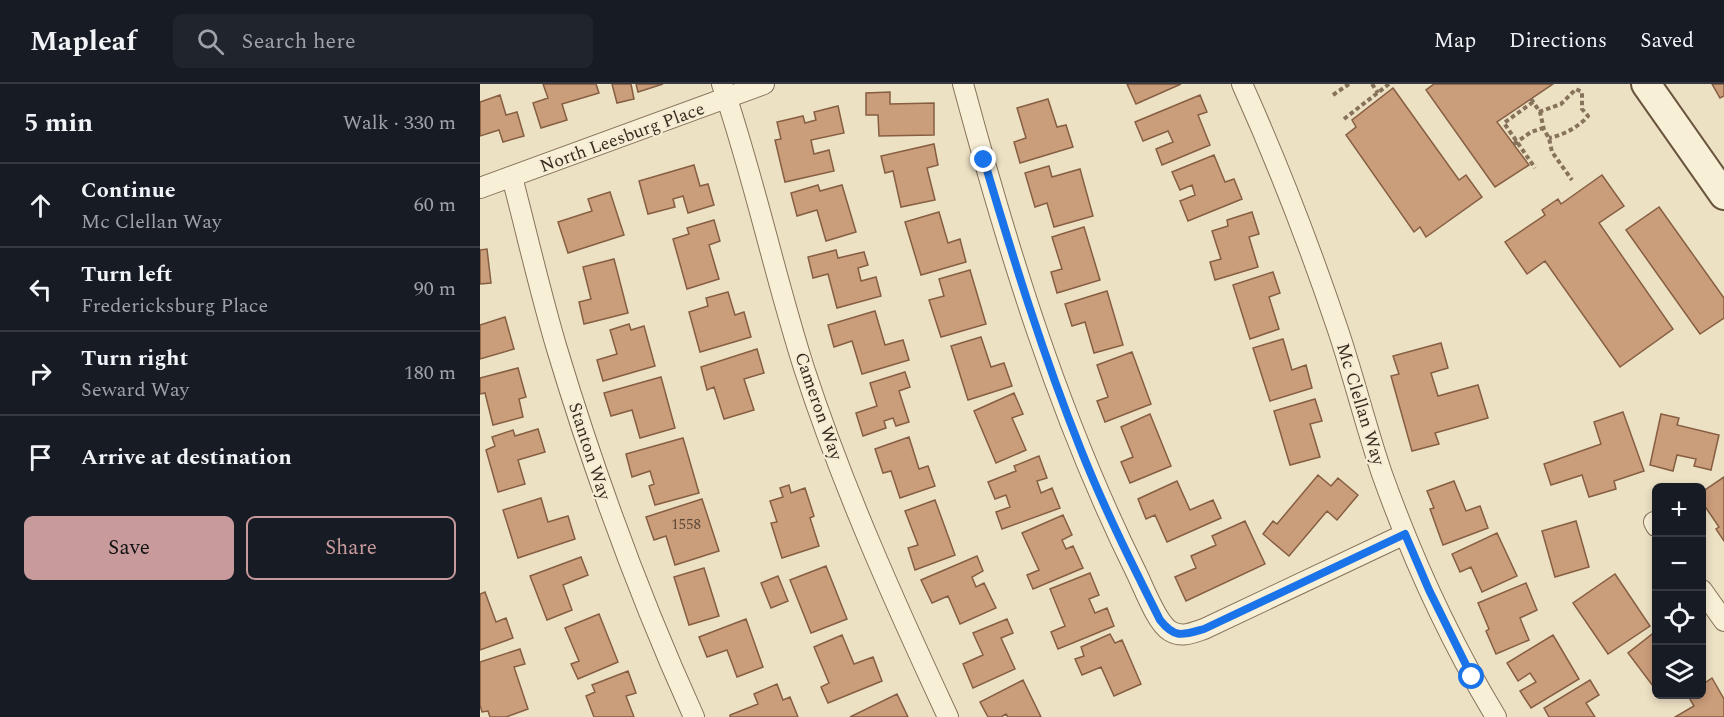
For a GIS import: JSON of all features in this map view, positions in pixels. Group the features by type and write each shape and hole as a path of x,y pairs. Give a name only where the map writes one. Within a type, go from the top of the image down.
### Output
{"main road":[{"path":"1646,84 1724,195"}],"street":[{"name":"North Leesburg Place","path":"480,188 725,91 764,84"},
{"path":"963,84 1022,290 1081,450 1125,550 1160,620 1168,630 1182,636 1204,629 1405,534"},
{"name":"Mc Clellan Way","path":"1242,84 1311,253 1382,473 1405,534 1429,590 1467,667 1496,717"},
{"name":"Cameron Way","path":"725,91 794,336 846,485 899,612 948,717"},
{"name":"Stanton Way","path":"512,177 557,348 608,506 664,650 694,717"},
{"path":"1702,591 1724,621"}],"path":[{"path":"1333,95 1349,84"},
{"path":"1372,84 1378,93"},
{"path":"1344,119 1389,84"},
{"path":"1539,112 1561,104 1576,86 1582,92 1582,109 1588,116 1568,132 1549,138"},
{"path":"1535,168 1515,143 1504,123 1532,100 1549,138 1552,152 1572,180"},
{"path":"1515,143 1531,132 1543,128"}],"building":[{"path":"543,84 596,84 599,93 562,104 567,120 541,128 533,103 548,98"},
{"path":"612,84 631,84 634,99 617,103"},
{"path":"636,84 663,84 638,92"},
{"path":"1127,84 1181,84 1136,104"},
{"path":"1434,84 1553,84 1497,122 1529,165 1495,187 1426,90"},
{"path":"1712,84 1724,84 1724,96 1720,98"},
{"path":"1393,88 1459,180 1466,175 1482,197 1426,237 1420,227 1414,232 1346,135 1356,127 1352,120"},
{"path":"890,92 890,104 934,103 934,135 879,136 878,115 866,115 866,93"},
{"path":"500,95 506,115 517,112 524,136 503,142 499,130 480,136 480,102"},
{"path":"1200,95 1207,112 1198,115 1210,145 1162,165 1156,149 1173,142 1168,131 1143,141 1135,122"},
{"path":"1048,99 1057,127 1066,125 1073,147 1020,163 1014,142 1026,138 1017,108"},
{"path":"838,106 844,133 811,140 814,154 829,150 834,171 785,182 775,140 781,139 777,122 803,116 805,123 816,120 814,112"},
{"path":"934,144 938,165 927,168 935,200 901,207 893,171 885,173 881,156"},
{"path":"1214,155 1225,182 1234,179 1242,199 1188,221 1180,201 1195,195 1192,185 1180,190 1172,172"},
{"path":"694,165 700,186 708,184 714,205 688,213 683,196 673,199 675,207 648,214 639,181"},
{"path":"1049,166 1052,177 1080,169 1093,216 1054,227 1047,203 1035,207 1025,173"},
{"path":"1602,175 1624,206 1599,223 1673,329 1620,367 1545,261 1527,274 1505,242 1545,215 1542,210 1558,199 1561,204"},
{"path":"818,185 820,191 842,185 856,232 826,241 817,210 797,216 791,193"},
{"path":"610,192 624,235 568,253 558,222 592,211 588,199"},
{"path":"1659,207 1724,298 1724,318 1700,334 1626,230"},
{"path":"939,212 948,243 960,239 966,262 921,275 905,222"},
{"path":"1252,212 1259,234 1249,237 1258,267 1215,280 1210,262 1221,259 1212,231 1228,226 1227,220"},
{"path":"714,220 720,241 709,245 719,279 687,289 673,239 689,234 687,228"},
{"path":"1084,227 1100,280 1057,293 1051,272 1062,269 1052,237"},
{"path":"487,249 491,283 480,284 480,250"},
{"path":"836,250 838,258 864,252 868,265 858,268 861,281 876,277 881,296 837,308 828,274 813,278 808,257"},
{"path":"614,259 628,313 584,324 579,302 591,299 583,267"},
{"path":"970,270 986,324 941,337 929,300 944,296 939,279"},
{"path":"1273,272 1280,293 1269,297 1279,329 1250,339 1233,285"},
{"path":"1107,291 1123,345 1094,353 1085,322 1072,326 1065,304"},
{"path":"728,292 735,315 744,312 751,337 700,352 689,312 708,306 706,298"},
{"path":"875,311 885,345 903,340 909,360 862,374 852,341 834,347 828,325"},
{"path":"505,317 514,349 480,359 480,325"},
{"path":"629,324 631,330 644,326 655,366 603,381 597,360 617,354 610,330"},
{"path":"981,337 991,367 1004,363 1012,386 968,400 951,346"},
{"path":"1283,339 1292,370 1306,365 1312,388 1270,401 1253,348"},
{"path":"1441,343 1448,368 1431,373 1438,396 1478,385 1488,418 1435,433 1439,444 1412,451 1391,376 1399,374 1393,356"},
{"path":"757,349 764,373 744,379 754,410 724,419 714,387 707,390 701,367"},
{"path":"1132,352 1151,404 1105,422 1097,401 1108,397 1097,365"},
{"path":"518,368 526,397 519,399 523,417 493,425 485,393 480,394 480,378"},
{"path":"905,372 910,387 899,391 909,422 896,426 893,418 884,421 886,428 863,436 856,413 877,406 870,383"},
{"path":"661,377 675,428 640,438 632,410 611,416 604,393"},
{"path":"1014,393 1023,414 1012,418 1026,450 996,463 974,411"},
{"path":"1315,399 1322,421 1310,424 1320,457 1290,465 1274,411"},
{"path":"1623,412 1644,471 1614,481 1616,489 1589,497 1582,475 1551,485 1544,464 1601,444 1594,422"},
{"path":"1150,414 1171,466 1130,483 1121,462 1133,457 1121,427"},
{"path":"1661,414 1679,418 1677,425 1719,435 1711,470 1694,466 1696,459 1677,455 1673,471 1650,465"},
{"path":"538,429 545,452 518,460 525,484 498,492 486,450 495,446 492,437 513,430 515,436"},
{"path":"909,437 919,469 928,466 935,486 900,498 891,471 883,473 875,449"},
{"path":"683,438 699,493 655,505 649,486 654,484 650,471 632,477 626,454"},
{"path":"1039,456 1047,478 1037,481 1041,493 1052,488 1060,508 1002,529 996,512 1010,507 1006,495 995,499 988,482 1016,471 1014,466"},
{"path":"1318,475 1331,486 1338,478 1358,495 1337,520 1327,511 1289,556 1263,534 1273,521 1277,524"},
{"path":"1724,477 1724,541 1716,529 1719,527 1706,508 1706,489"},
{"path":"1177,481 1190,510 1213,500 1221,518 1167,542 1155,515 1146,519 1138,499"},
{"path":"1454,481 1466,511 1480,506 1488,528 1443,545 1430,509 1434,508 1427,491"},
{"path":"789,485 791,493 805,488 814,516 810,518 819,546 782,558 771,523 777,522 770,501 783,497 780,488"},
{"path":"541,498 548,522 568,516 575,539 518,558 503,510"},
{"path":"702,499 719,551 675,565 666,536 654,540 646,517"},
{"path":"935,500 955,555 915,570 908,548 918,545 905,511"},
{"path":"1063,515 1072,535 1062,540 1066,549 1073,546 1083,568 1033,589 1027,575 1039,570 1022,533"},
{"path":"1245,521 1265,564 1186,601 1175,577 1196,568 1191,556 1216,545 1212,536"},
{"path":"1576,521 1589,567 1555,577 1542,531"},
{"path":"1497,533 1517,576 1482,592 1471,567 1460,572 1452,554"},
{"path":"977,556 983,571 972,577 976,587 984,583 996,608 960,624 948,596 932,603 921,580"},
{"path":"581,557 588,575 563,585 572,610 547,620 530,576"},
{"path":"826,566 847,619 811,633 790,580"},
{"path":"704,568 719,616 689,625 674,577"},
{"path":"1090,573 1099,595 1089,599 1095,613 1107,608 1114,626 1058,649 1051,632 1065,626 1050,589"},
{"path":"1615,574 1650,626 1608,654 1573,603"},
{"path":"778,576 788,601 771,608 761,583"},
{"path":"1526,583 1537,610 1520,618 1529,640 1496,654 1478,603"},
{"path":"485,592 496,622 506,618 513,638 480,650 480,594"},
{"path":"599,614 618,662 578,679 571,664 579,661 565,628"},
{"path":"746,619 763,667 737,677 727,650 707,657 699,637"},
{"path":"1007,619 1013,633 1001,638 1015,669 973,688 963,664 983,655 973,633"},
{"path":"1110,634 1115,643 1122,640 1141,684 1114,696 1101,667 1082,675 1075,659 1084,656 1081,647"},
{"path":"1652,634 1652,685 1628,653"},
{"path":"842,635 854,664 873,657 882,681 828,703 821,687 829,683 814,647"},
{"path":"1553,635 1579,679 1531,708 1520,691 1536,682 1530,673 1518,681 1507,663"},
{"path":"520,649 525,664 514,667 528,709 506,717 490,717 488,711 482,712 480,705 480,662"},
{"path":"628,671 636,693 626,696 634,717 594,717 586,696 595,692 592,685"},
{"path":"1712,678 1724,699 1724,717 1675,717 1694,706 1690,699 1706,699 1706,682"},
{"path":"1023,680 1041,717 1008,717 1006,714 1001,717 988,717 980,702"},
{"path":"1590,680 1599,695 1586,703 1595,717 1549,717 1544,708"},
{"path":"777,684 783,700 790,697 798,717 730,717 730,715 758,704 754,694"},
{"path":"897,694 908,717 850,717"}],"route":[{"path":"984,160 1022,290 1081,450 1125,550 1160,620 1168,630 1182,636 1204,629 1405,534 1429,590 1472,677"}]}
